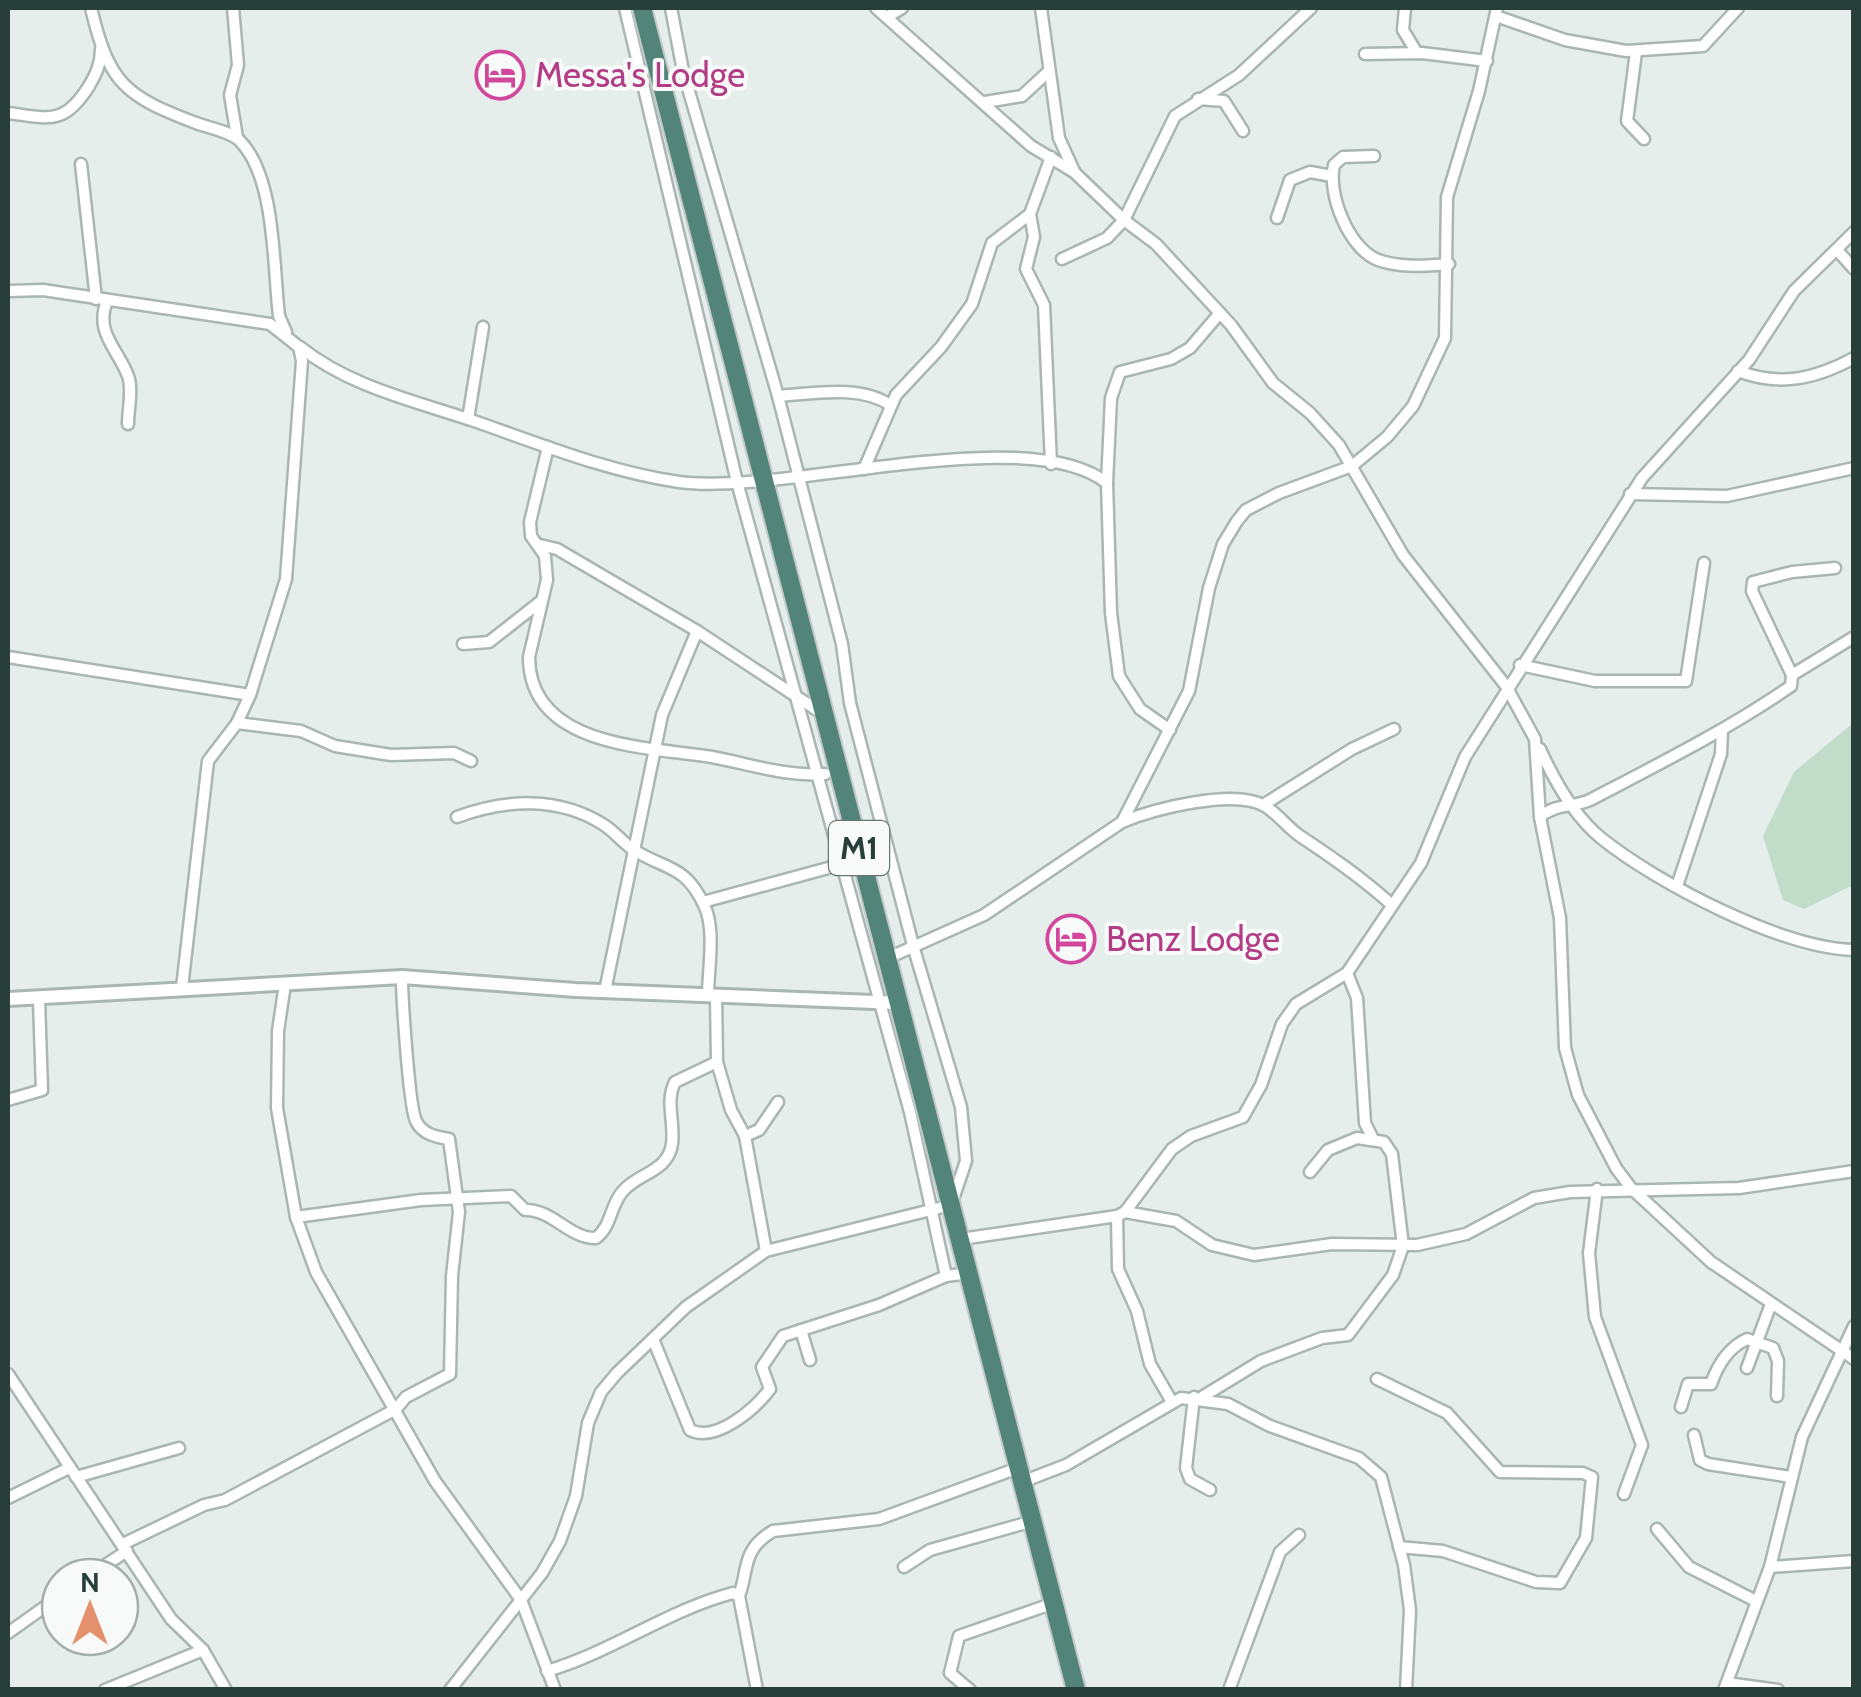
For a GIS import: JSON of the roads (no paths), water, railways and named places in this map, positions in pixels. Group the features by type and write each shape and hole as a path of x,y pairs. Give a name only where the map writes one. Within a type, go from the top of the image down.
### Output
{"highway":[{"name":"M1","path":"642,8 824,714 830,773 888,958 1076,1690"}],"street":[{"path":"91,8 100,48 132,96 237,137"},
{"path":"233,8 238,65 230,95 237,137 263,185 279,316 299,347 381,392 548,448 679,482 763,483 962,459 1051,464 1089,472 1108,483"},
{"path":"625,8 737,482 799,702 830,773 843,864 877,1002 910,1112 946,1276"},
{"path":"450,1690 521,1600 560,1542 576,1496 588,1423 601,1392 652,1339 686,1307 766,1252 951,1205 966,1162 961,1107 914,949 850,703 842,644 778,396 710,172 671,8"},
{"path":"876,8 1031,146 1074,172 1168,255 1220,313 1273,383 1324,426 1403,555 1506,686 1572,806 1599,837 1734,916 1814,944 1854,950"},
{"path":"886,16 902,8"},
{"path":"1041,8 1059,138 1074,172"},
{"path":"1062,259 1107,238 1124,220 1175,116 1239,75 1312,8"},
{"path":"1405,8 1403,30 1417,53"},
{"path":"1122,822 1189,691 1209,588 1223,544 1236,521 1246,510 1278,493 1352,466 1400,422 1434,367 1445,338 1450,264 1447,197 1496,12 1564,40 1636,52 1703,46 1738,8"},
{"path":"8,113 49,118 70,111 96,74 100,48"},
{"path":"1636,52 1628,121 1644,138"},
{"path":"1366,54 1417,53 1486,61"},
{"path":"984,102 1022,96 1049,71"},
{"path":"1197,100 1224,101 1243,131"},
{"path":"1374,156 1343,156 1332,176 1342,215 1369,255 1396,264 1450,264"},
{"path":"1050,157 1030,214 1034,237 1026,269 1044,305 1051,464"},
{"path":"81,164 102,320 129,378 128,424"},
{"path":"1277,218 1290,180 1310,172 1332,176"},
{"path":"864,469 890,405 972,304 992,243 1030,214"},
{"path":"1172,1402 1150,1364 1138,1312 1118,1269 1121,1214 1172,1148 1191,1136 1243,1118 1262,1085 1282,1024 1296,1004 1347,973 1421,863 1465,757 1506,686 1630,494 1738,371 1794,291 1854,232"},
{"path":"1836,250 1854,270"},
{"path":"8,291 43,290 254,320 286,332"},
{"path":"1170,730 1140,709 1118,676 1111,613 1108,483 1112,398 1120,372 1172,360 1190,348 1220,313"},
{"path":"468,419 483,327"},
{"path":"182,988 208,761 237,723 250,695 286,578 304,378 299,347"},
{"path":"1738,371 1776,381 1797,380 1854,358"},
{"path":"778,396 854,393 890,405"},
{"path":"548,448 530,522 531,536 540,545 548,568 529,672 542,698 582,732 621,747 830,773"},
{"path":"1630,494 1728,496 1854,468"},
{"path":"540,545 557,549 697,631 799,702 824,714"},
{"path":"1520,666 1595,681 1686,681 1704,563"},
{"path":"1540,816 1552,808 1572,806 1722,731 1791,686 1792,676 1752,591 1752,582 1792,572 1834,568"},
{"path":"464,644 489,642 541,601"},
{"path":"604,990 653,752 672,682 697,631"},
{"path":"1792,676 1854,637"},
{"path":"8,657 250,695"},
{"path":"237,723 300,731 336,746 391,755 454,752 471,761"},
{"path":"1263,804 1352,748 1394,728"},
{"path":"1677,886 1721,754 1722,731"},
{"path":"1535,739 1540,816 1560,918 1568,1060 1589,1119 1632,1188 1710,1262 1854,1359"},
{"path":"888,958 984,915 1122,822 1194,803 1234,800 1263,804 1299,835 1355,872 1392,905"},
{"path":"457,818 512,803 562,806 606,826 631,848 669,864 703,902 709,917 716,1062 731,1110 745,1136 766,1252"},
{"path":"703,902 843,864"},
{"path":"1347,973 1357,998 1365,1123 1372,1137"},
{"path":"112,1557 204,1505 225,1500 396,1409 406,1397 450,1374 458,1199 449,1139 429,1135 415,1120 401,1010 402,977"},
{"path":"8,999 40,1001 182,988 402,977 900,1003"},
{"path":"285,984 275,1078 296,1217 316,1272 435,1481 521,1600 555,1690"},
{"path":"8,1100 42,1090 40,1001"},
{"path":"296,1217 511,1196 525,1210 536,1210 577,1234 596,1238 606,1228 622,1192 659,1168 668,1154 672,1144 670,1093 676,1082 716,1062"},
{"path":"745,1136 759,1130 778,1102"},
{"path":"757,1690 739,1596 742,1570 762,1538 773,1531 879,1520 1020,1475 1066,1466 1172,1402 1198,1397 1261,1362 1322,1338 1348,1336 1392,1275 1403,1246 1392,1154 1384,1142 1372,1137 1335,1146 1310,1172"},
{"path":"960,1240 1121,1214 1176,1222 1212,1244 1242,1254 1332,1244 1403,1246 1466,1234 1534,1198 1598,1189 1776,1186 1854,1171"},
{"path":"1598,1189 1589,1266 1595,1317 1642,1445 1624,1494"},
{"path":"652,1339 676,1401 690,1430 697,1434 750,1412 770,1390 762,1367 782,1336 879,1305 946,1276 969,1273"},
{"path":"1746,1368 1772,1304"},
{"path":"801,1330 810,1360"},
{"path":"1778,1690 1725,1686 1770,1567 1802,1437 1840,1350 1852,1332"},
{"path":"1680,1407 1688,1384 1711,1384 1717,1366 1735,1344 1747,1338 1773,1348 1778,1360 1776,1396"},
{"path":"8,1374 171,1619 202,1650 226,1690"},
{"path":"1377,1379 1447,1412 1500,1472 1583,1473 1592,1478 1586,1538 1560,1583 1536,1582 1442,1551 1399,1547"},
{"path":"1198,1397 1186,1468 1190,1479 1210,1490"},
{"path":"1198,1397 1334,1447 1378,1471 1399,1547 1410,1610 1406,1690"},
{"path":"1694,1435 1700,1460 1708,1464 1791,1477"},
{"path":"8,1498 72,1472 179,1448"},
{"path":"904,1566 930,1550 1033,1521"},
{"path":"1657,1529 1689,1567 1756,1600"},
{"path":"1229,1690 1280,1552 1299,1535"},
{"path":"1770,1567 1854,1561"},
{"path":"548,1671 660,1625 690,1607 733,1593 739,1596"},
{"path":"970,1690 950,1674 959,1636 1054,1603"},
{"path":"8,1633 40,1610"},
{"path":"105,1690 202,1650"}],"place":[{"name":"Messa's Lodge","path":"500,75"},
{"name":"Benz Lodge","path":"1071,939"}]}
